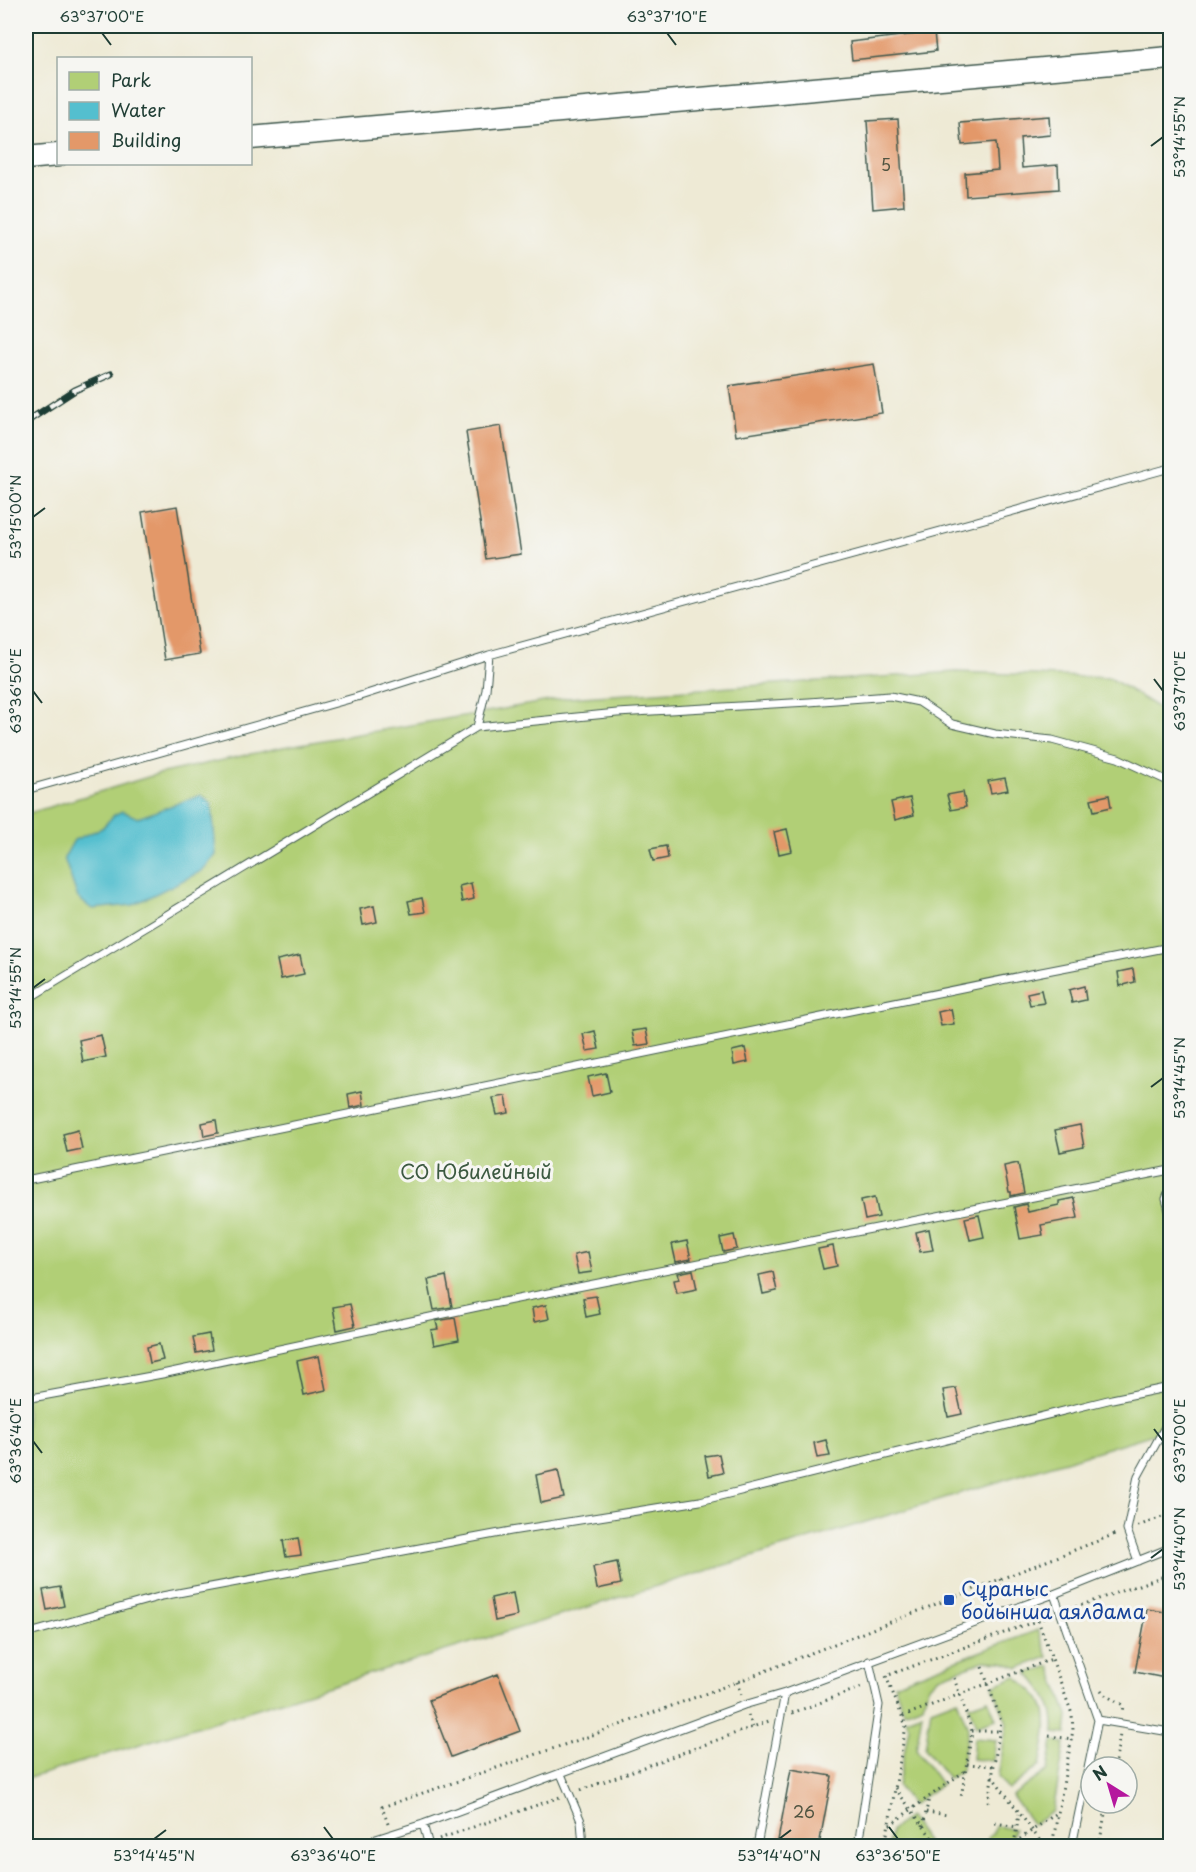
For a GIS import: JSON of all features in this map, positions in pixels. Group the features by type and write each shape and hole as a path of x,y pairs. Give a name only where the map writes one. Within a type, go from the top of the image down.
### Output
{"highway":[{"path":"252,138 1170,58"},
{"path":"26,158 57,155"}],"lane":[{"path":"26,790 357,697 489,655 1170,468"},
{"path":"477,727 486,690 489,655"},
{"path":"26,1000 477,727 617,713 890,696 919,702 952,724 994,734 1052,740 1118,758 1170,782"},
{"path":"26,1180 1026,975 1170,948"},
{"path":"26,1399 162,1374 482,1306 1170,1170"},
{"path":"1170,1189 1166,1199 1170,1214"},
{"path":"26,1634 162,1596 511,1531 700,1501 1112,1399 1170,1387"},
{"path":"1138,1561 1127,1530 1138,1476 1170,1418"},
{"path":"354,1846 423,1824 744,1705 785,1693 1054,1594 1170,1548"},
{"path":"1054,1594 1098,1720 1072,1846"},
{"path":"858,1846 879,1705 869,1661"},
{"path":"757,1846 785,1693"},
{"path":"1098,1720 1170,1732"},
{"path":"561,1773 581,1821 583,1846"},
{"path":"423,1824 428,1845"}],"path":[{"path":"391,1835 382,1807 737,1682 1170,1514"},
{"path":"428,1845 1038,1620 1170,1574"},
{"path":"1000,1579 1020,1627"},
{"path":"1038,1620 1071,1714 1073,1730 1052,1846"},
{"path":"902,1716 1052,1659"},
{"path":"982,1667 1001,1721 988,1803"},
{"path":"885,1846 906,1726 886,1676"},
{"path":"954,1678 972,1731 962,1798"},
{"path":"1099,1688 1105,1695 1123,1705 1117,1755"},
{"path":"972,1731 1000,1731"},
{"path":"1048,1736 1072,1738"},
{"path":"967,1764 994,1766"},
{"path":"888,1826 966,1770"},
{"path":"992,1776 1044,1846"},
{"path":"895,1787 938,1846"},
{"path":"923,1826 929,1796"},
{"path":"926,1812 948,1815"},
{"path":"1010,1846 1058,1813"},
{"path":"1014,1844 1020,1814"},
{"path":"1099,1846 1105,1815"},
{"path":"995,1823 1017,1827"},
{"path":"951,1846 953,1835"},
{"path":"982,1846 983,1840"}],"green space":[{"name":"СО Юбилейный","path":"956,672 1110,678 1170,715 1170,1429 26,1779 26,814 158,774 283,747 567,698"},
{"path":"1038,1630 1048,1657 1019,1668 1003,1662 984,1661 939,1677 928,1687 923,1705 904,1712 894,1684"},
{"path":"1050,1666 1068,1715 1066,1734 1054,1733 1053,1715 1048,1700 1028,1673"},
{"path":"1016,1676 1032,1690 1044,1706 1046,1732 1040,1765 1008,1790 998,1777 1007,1723 993,1686"},
{"path":"957,1699 968,1728 961,1770 948,1779 925,1748 931,1709"},
{"path":"988,1699 996,1719 976,1726 969,1706"},
{"path":"922,1713 916,1749 941,1784 912,1805 898,1786 909,1727 906,1719"},
{"path":"974,1738 996,1740 993,1761 972,1759"},
{"path":"1053,1741 1065,1743 1053,1811 1033,1825 1012,1796 1048,1770"},
{"path":"909,1817 929,1845 888,1846 891,1830"},
{"path":"995,1826 1014,1829 1011,1841 1005,1846 994,1846 987,1838 993,1833"}],"water":[{"path":"200,795 212,804 216,855 202,871 133,905 92,909 78,898 64,858 74,840 102,828 114,815 122,811 138,818"}],"building":[{"path":"934,32 936,51 852,60 850,42"},
{"path":"1049,116 1050,135 1020,138 1022,168 1058,165 1059,189 966,196 965,173 998,170 996,142 962,145 960,123"},
{"path":"898,119 904,206 873,209 867,121"},
{"path":"874,364 882,413 736,436 729,386"},
{"path":"501,426 521,554 486,559 466,432"},
{"path":"177,506 200,654 165,660 142,512"},
{"path":"1005,778 1008,790 991,793 988,781"},
{"path":"963,792 966,807 951,810 947,795"},
{"path":"1109,795 1111,807 1094,811 1091,799"},
{"path":"910,798 914,815 895,820 891,802"},
{"path":"787,829 792,851 779,854 774,832"},
{"path":"666,846 668,858 653,861 650,849"},
{"path":"471,883 474,899 462,902 459,886"},
{"path":"422,898 425,912 411,914 408,901"},
{"path":"374,906 377,922 363,925 360,909"},
{"path":"300,955 304,974 281,979 277,960"},
{"path":"1133,969 1135,982 1120,986 1118,972"},
{"path":"1084,986 1086,1000 1072,1003 1069,990"},
{"path":"1041,990 1044,1003 1030,1005 1027,993"},
{"path":"951,1009 954,1024 941,1026 938,1012"},
{"path":"646,1029 649,1044 635,1046 632,1031"},
{"path":"595,1031 599,1049 587,1051 583,1034"},
{"path":"101,1035 106,1057 83,1062 79,1040"},
{"path":"745,1048 748,1062 734,1065 732,1051"},
{"path":"606,1073 610,1092 592,1096 588,1077"},
{"path":"362,1091 364,1105 350,1108 348,1094"},
{"path":"506,1096 509,1113 497,1115 493,1098"},
{"path":"216,1120 218,1133 204,1136 202,1123"},
{"path":"1080,1125 1084,1147 1060,1152 1055,1130"},
{"path":"78,1130 82,1149 67,1152 63,1134"},
{"path":"1018,1163 1024,1193 1011,1196 1004,1166"},
{"path":"875,1197 879,1217 865,1220 861,1200"},
{"path":"1074,1198 1078,1218 1041,1225 1043,1235 1020,1239 1014,1207 1026,1204 1028,1212 1059,1205 1059,1201"},
{"path":"979,1215 984,1237 970,1240 965,1218"},
{"path":"929,1229 933,1250 920,1252 916,1232"},
{"path":"734,1235 737,1249 723,1252 720,1238"},
{"path":"687,1241 691,1259 676,1262 672,1244"},
{"path":"833,1246 837,1266 823,1269 818,1249"},
{"path":"588,1252 592,1272 578,1274 574,1255"},
{"path":"693,1270 697,1289 677,1293 674,1280 680,1279 678,1273"},
{"path":"773,1272 777,1291 763,1294 759,1275"},
{"path":"446,1276 452,1307 434,1310 428,1280"},
{"path":"596,1296 600,1314 586,1317 583,1298"},
{"path":"350,1304 355,1326 337,1330 333,1307"},
{"path":"546,1305 549,1319 534,1322 532,1308"},
{"path":"455,1318 459,1340 434,1345 431,1330 438,1329 436,1321"},
{"path":"209,1334 212,1350 196,1353 193,1337"},
{"path":"159,1344 163,1360 150,1363 147,1347"},
{"path":"319,1356 326,1390 304,1395 297,1361"},
{"path":"956,1388 962,1414 948,1417 943,1390"},
{"path":"826,1440 830,1456 817,1458 814,1443"},
{"path":"719,1454 723,1473 709,1476 705,1456"},
{"path":"558,1470 564,1498 541,1503 536,1475"},
{"path":"298,1538 301,1555 286,1557 283,1541"},
{"path":"617,1562 621,1584 597,1589 593,1567"},
{"path":"60,1587 64,1606 47,1610 43,1590"},
{"path":"513,1593 517,1616 495,1621 491,1598"},
{"path":"1147,1609 1170,1613 1170,1679 1135,1672"},
{"path":"498,1674 520,1731 451,1757 429,1700"},
{"path":"791,1769 832,1776 819,1846 777,1846"}],"railway":[{"path":"26,422 75,390 111,374"}],"place":[{"name":"Сұраныс бойынша аялдама","path":"949,1600"}]}
